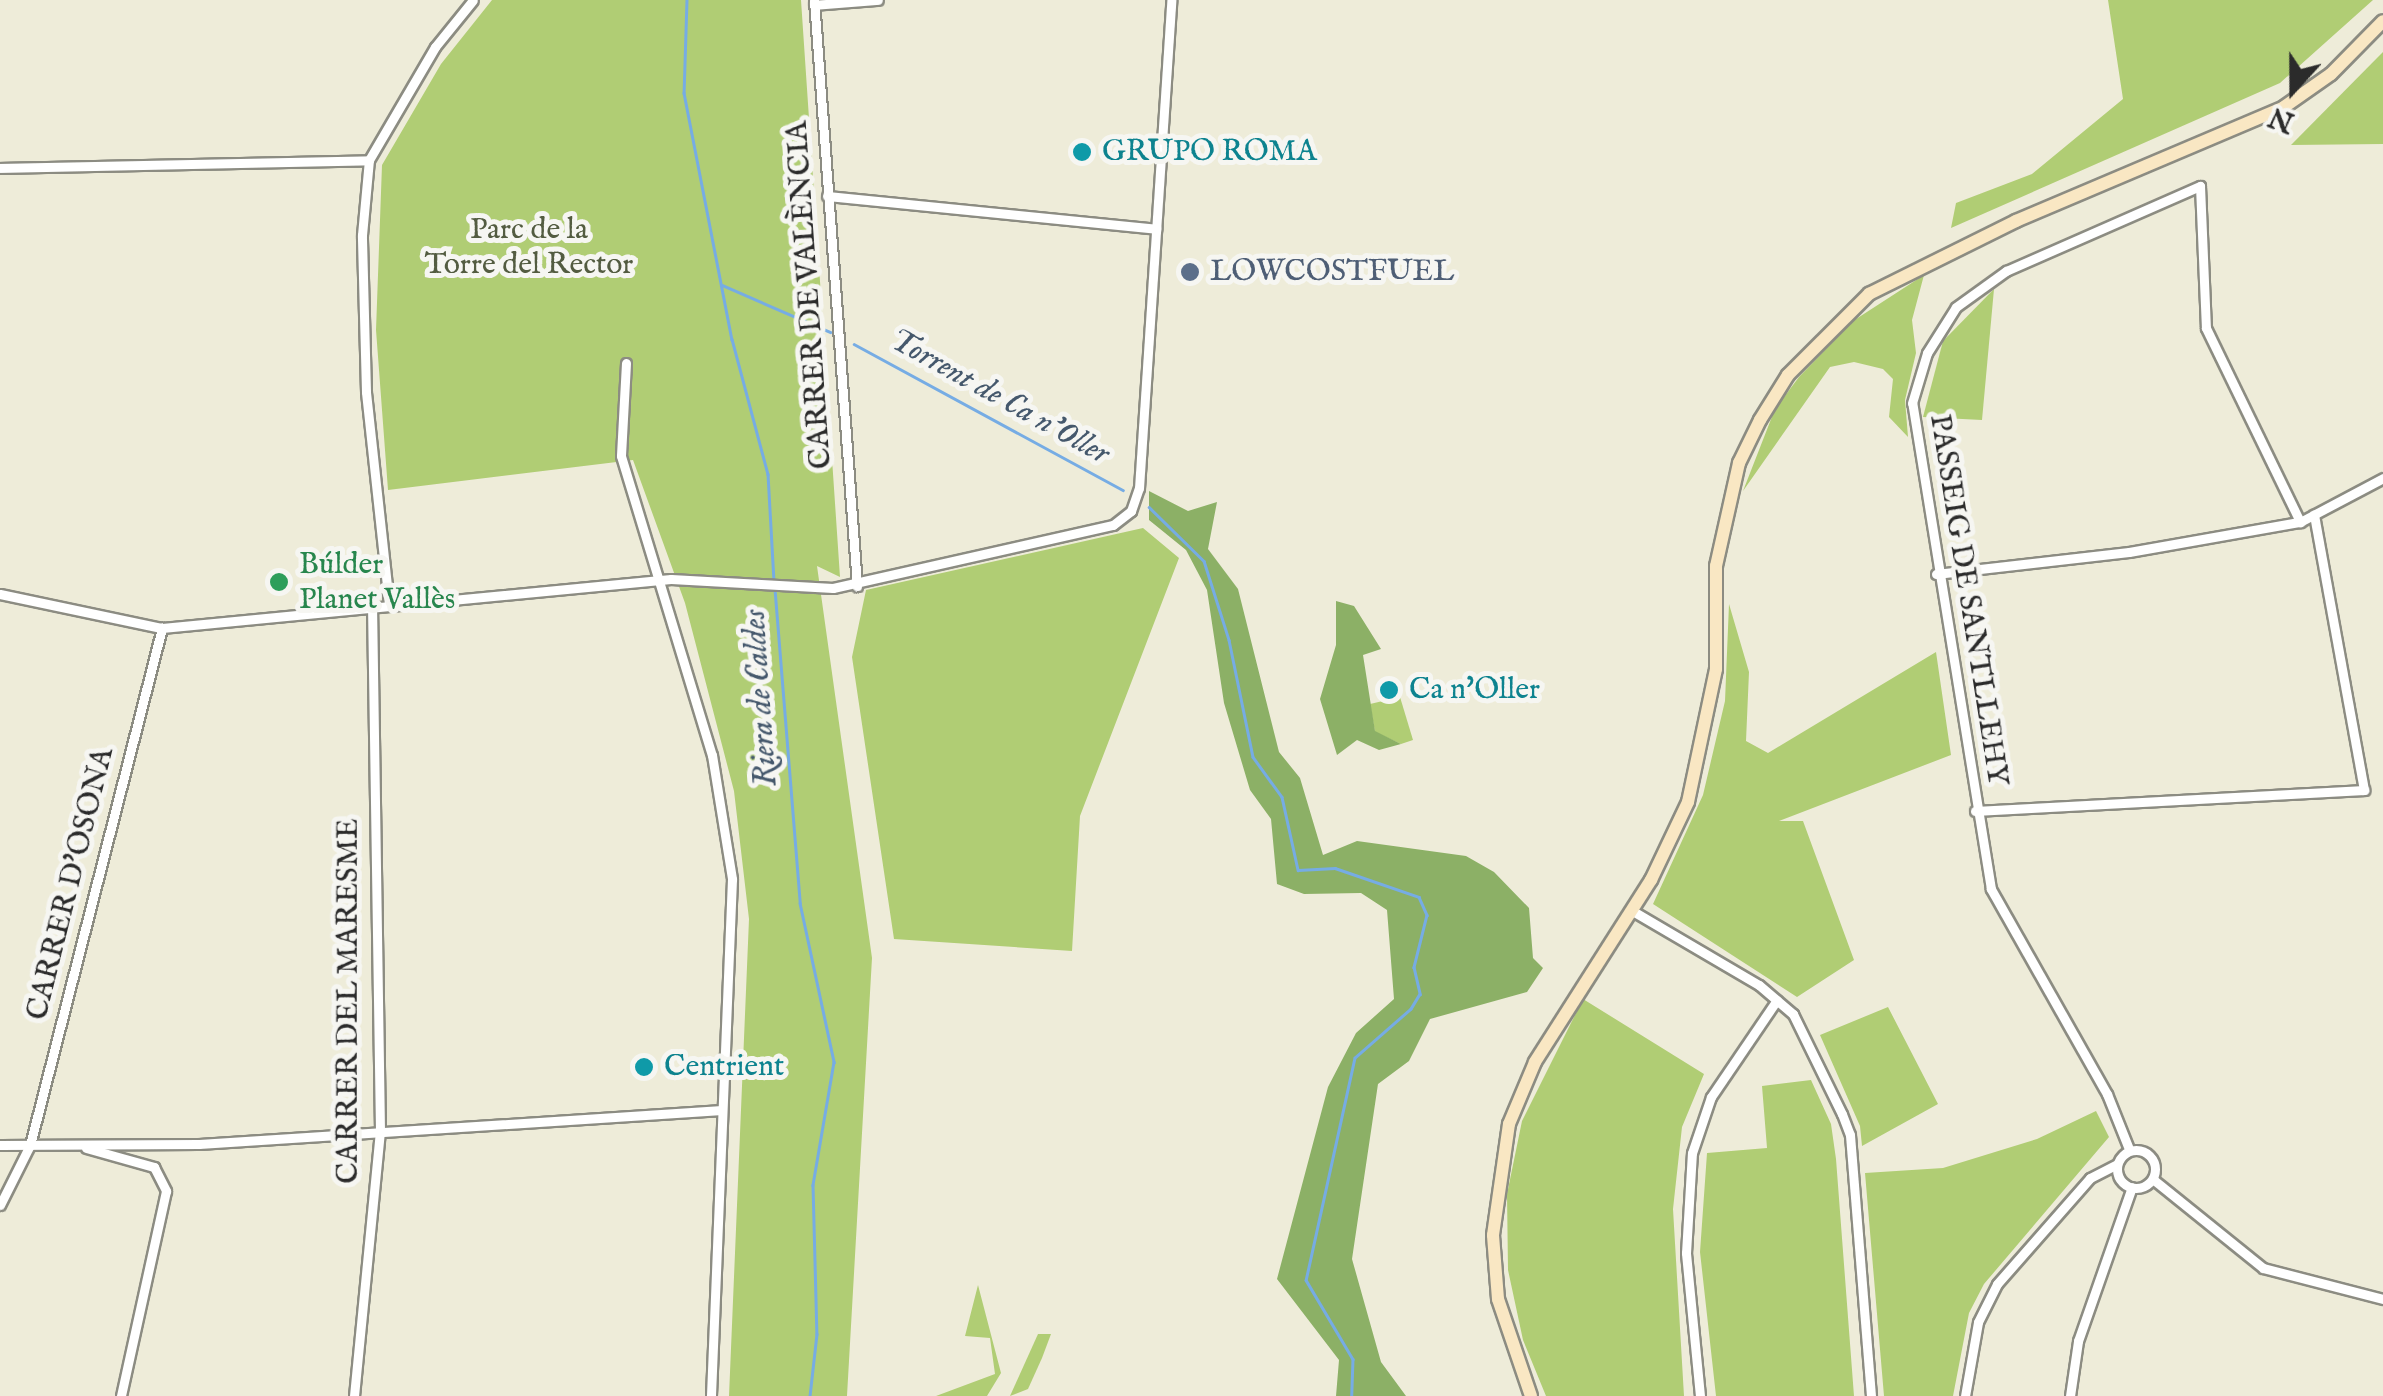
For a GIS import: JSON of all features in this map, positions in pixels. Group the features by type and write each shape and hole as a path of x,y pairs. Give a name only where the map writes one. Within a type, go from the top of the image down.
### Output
{"main road":[{"path":"1530,1396 1498,1299 1493,1234 1498,1176 1509,1124 1534,1062 1632,910 1688,802 1700,764 1716,669 1716,566 1739,464 1788,375 1828,330 1917,266 2284,107 2331,74 2383,21"}],"street":[{"path":"389,604 366,392 362,234 369,160 435,47 473,0"},
{"path":"814,3 878,0"},
{"path":"0,594 162,628 662,580 833,588 857,586 1113,525 1130,511 1139,488 1171,0"},
{"name":"CARRER DE VALÈNCIA","path":"814,3 857,586"},
{"path":"0,168 369,160"},
{"name":"PASSEIG DE SANTLLEHY","path":"2129,1148 2107,1094 1991,889 1936,574 1912,403 1927,353 1956,307 2006,271 2200,186 2206,328 2300,522"},
{"path":"827,196 1156,229"},
{"path":"626,362 621,456 662,580 712,755 732,880 711,1396"},
{"path":"1936,574 2129,552 2300,522 2383,478"},
{"path":"1975,812 2364,790 2314,514"},
{"name":"CARRER DEL MARESME","path":"354,1396 380,1131 372,606"},
{"name":"CARRER D'OSONA","path":"0,1205 30,1146 162,628"},
{"path":"1632,910 1777,1000 1793,1014 1850,1135 1870,1396"},
{"path":"1700,1396 1686,1253 1692,1153 1710,1097 1777,1000"},
{"path":"0,1145 199,1144 722,1110"},
{"path":"73,1144 154,1168 166,1191 120,1396"},
{"path":"2154,1180 2145,1188 2132,1187 2116,1166 2117,1155 2129,1148 2150,1162 2154,1180 2203,1224 2263,1268 2383,1299"},
{"path":"1965,1396 1974,1335 1997,1284 2090,1178 2116,1166"},
{"path":"2070,1396 2088,1305 2132,1187"}],"green space":[{"name":"Parc de la Torre del Rector","path":"492,0 801,0 840,577 817,566 872,958 847,1396 729,1396 749,919 734,791 685,603 633,460 388,490 376,330 382,165 441,64"},
{"path":"2108,0 2373,0 2280,83 1951,228 1956,203 2032,174 2123,99"},
{"path":"2383,52 2383,144 2291,145 2379,56"},
{"path":"1924,275 1912,320 1916,353 1905,400 1908,437 1889,417 1893,379 1883,369 1854,362 1830,367 1743,491 1775,409 1799,377 1853,321"},
{"path":"1994,289 1982,420 1923,417 1943,341"},
{"path":"1149,491 1188,511 1217,502 1208,549 1238,589 1279,752 1300,778 1323,855 1357,841 1466,856 1494,872 1529,908 1533,958 1543,968 1527,992 1430,1019 1409,1061 1378,1084 1352,1259 1381,1362 1406,1396 1336,1396 1339,1360 1277,1279 1328,1087 1356,1033 1394,999 1387,910 1361,893 1304,894 1277,884 1271,819 1250,790 1224,703 1207,590 1186,550 1149,520"},
{"path":"1143,528 1179,558 1080,816 1072,951 894,939 852,657 866,590"},
{"path":"1336,601 1354,606 1381,649 1363,655 1375,731 1401,744 1379,750 1357,740 1337,755 1320,699 1336,645"},
{"path":"1729,604 1749,672 1746,741 1768,753 1936,652 1951,755 1779,821 1803,821 1854,960 1797,997 1653,904 1703,795 1725,701"},
{"path":"1400,697 1413,740 1401,744 1375,732 1370,704"},
{"path":"1583,999 1704,1074 1682,1127 1673,1209 1684,1396 1546,1396 1523,1340 1508,1270 1507,1194 1522,1121"},
{"path":"1888,1007 1938,1104 1862,1146 1860,1126 1820,1035"},
{"path":"1811,1080 1831,1124 1836,1159 1854,1396 1716,1396 1700,1252 1707,1153 1767,1148 1762,1086"},
{"path":"2096,1111 2109,1137 1984,1284 1969,1313 1953,1396 1884,1396 1865,1173 1943,1168 2037,1139"},
{"path":"978,1285 1001,1373 987,1396 936,1396 995,1374 990,1338 965,1336"},
{"path":"1038,1334 1051,1334 1028,1389 1010,1396"}],"waterway":[{"name":"Riera de Caldes","path":"687,0 684,93 732,339 768,474 774,582"},
{"name":"Torrent de Ca n'Oller","path":"722,285 830,332"},
{"name":"Torrent de Ca n'Oller","path":"854,344 1123,490"},
{"name":"Torrent de Ca n'Oller","path":"1149,507 1204,561 1229,640 1253,757 1282,797 1298,870 1335,868 1419,897 1427,915 1414,967 1420,994 1411,1009 1355,1058 1306,1280 1353,1359 1352,1396"},
{"name":"Riera de Caldes","path":"775,589 800,903 834,1062 813,1185 817,1334 810,1396"}],"place":[{"name":"GRUPO ROMA","path":"1082,152"},
{"name":"LOWCOSTFUEL","path":"1190,272"},
{"name":"Búlder Planet Vallès","path":"279,582"},
{"name":"Ca n'Oller","path":"1389,690"},
{"name":"Centrient","path":"644,1067"}]}
